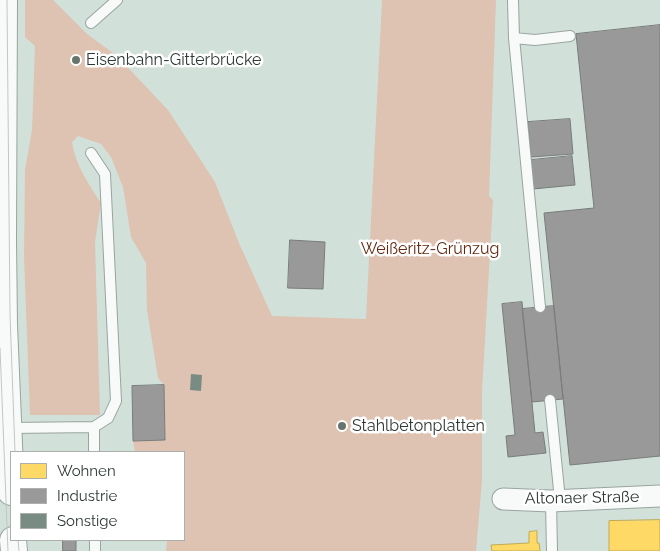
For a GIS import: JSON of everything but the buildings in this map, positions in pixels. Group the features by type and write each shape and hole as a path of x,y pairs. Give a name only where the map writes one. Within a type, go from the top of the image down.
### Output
{"street":[{"path":"4,0 1,218 2,325 10,460"},
{"name":"Altonaer Straße","path":"503,499 555,500 660,496"}],"lane":[{"path":"91,23 117,0"},
{"path":"513,0 514,38 540,307"},
{"path":"514,38 535,40 570,36"},
{"path":"9,428 94,427 108,418 116,401 106,174 90,154"},
{"path":"550,400 555,500 552,551"},
{"path":"94,427 94,451"}],"green space":[{"name":"Weißeritz-Grünzug","path":"25,0 53,0 87,34 117,56 168,110 215,182 239,243 272,316 366,319 382,0 496,0 489,196 493,200 482,392 482,480 476,551 166,551 167,541 185,541 185,451 135,451 133,441 165,440 164,385 158,378 147,310 146,263 131,237 123,187 111,157 101,144 78,136 72,142 76,158 87,182 101,203 95,242 100,415 30,415 24,257 25,170 32,130 35,46 25,37"}],"tram line":[{"path":"7,0 10,314 15,451"},
{"path":"0,348 8,551"},
{"path":"18,541 19,551"}],"place":[{"name":"Eisenbahn-Gitterbrücke","path":"76,60"},
{"name":"Stahlbetonplatten","path":"342,426"}]}
